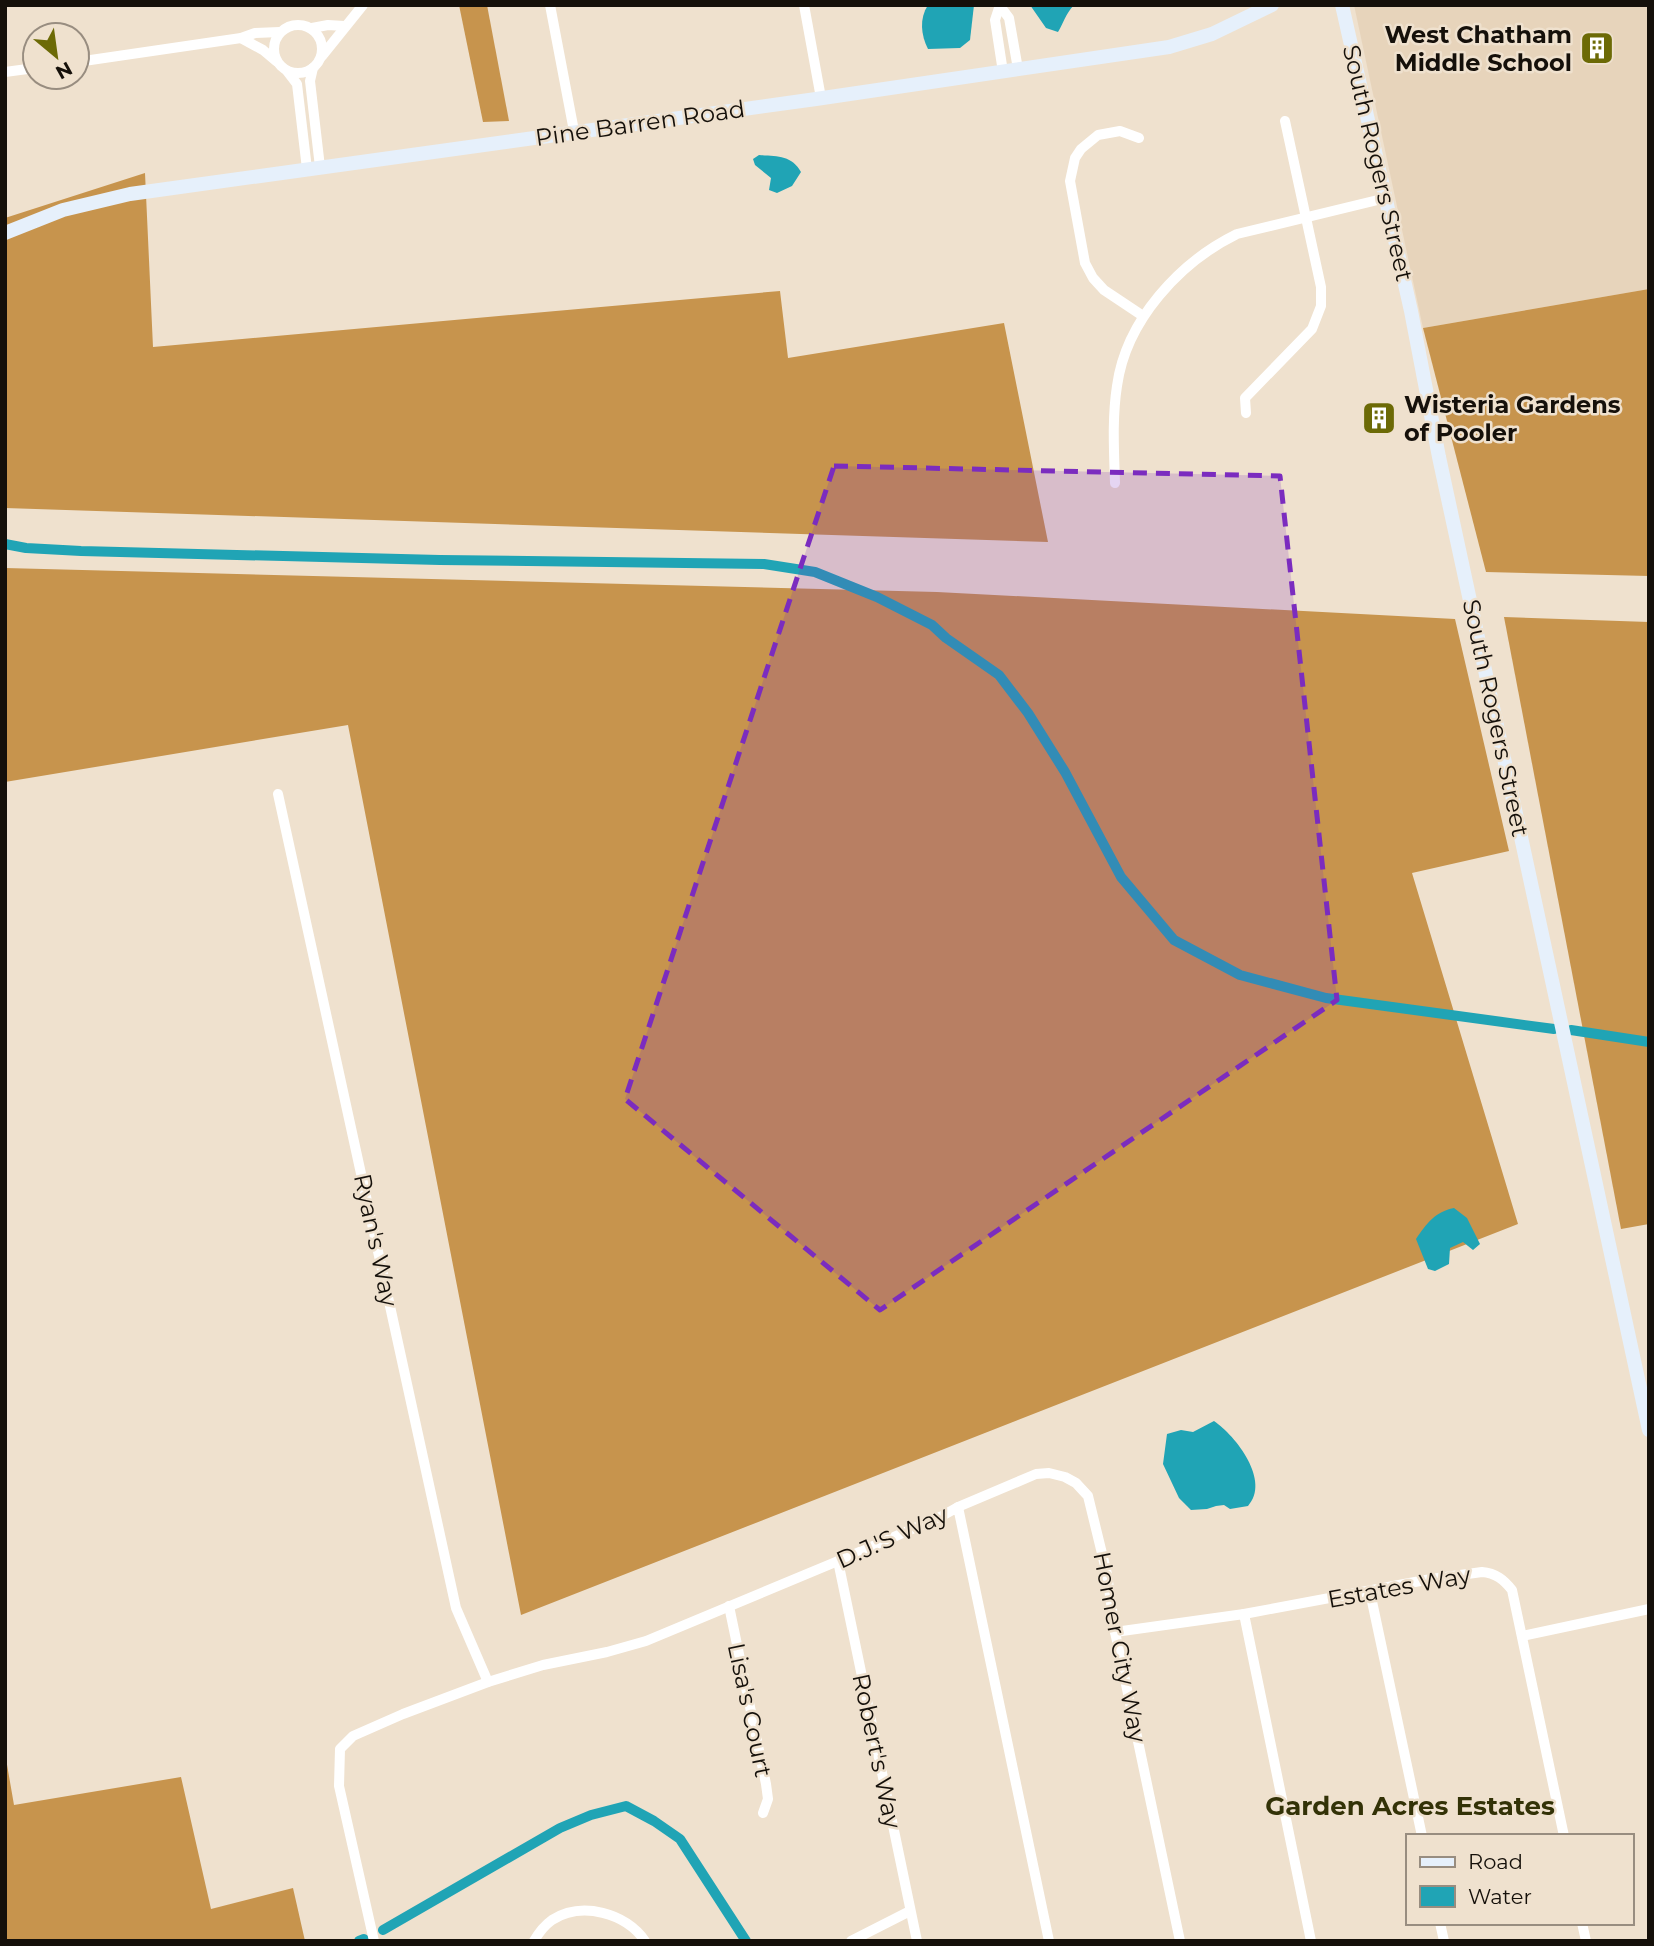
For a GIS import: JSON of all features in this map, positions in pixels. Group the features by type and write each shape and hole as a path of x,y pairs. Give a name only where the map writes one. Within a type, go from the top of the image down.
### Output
{"street":[{"path":"314,168 310,81 313,68 363,5"},
{"path":"550,5 574,131"},
{"path":"804,5 821,98"},
{"path":"1000,5 995,20 1011,70"},
{"path":"1000,5 1009,18 1011,70"},
{"name":"Pine Barren Road","path":"5,233 63,210 130,194 1169,47 1212,34 1272,5"},
{"name":"South Rogers Street","path":"1342,5 1386,198 1649,1430"},
{"path":"91,60 241,38 248,34 280,32 298,24 312,28 344,26"},
{"path":"312,28 321,41 321,58"},
{"path":"278,63 273,47 280,32"},
{"path":"241,38 264,50 297,84 314,168"},
{"path":"287,71 300,73 313,68"},
{"path":"1246,413 1245,398 1312,329 1321,306 1321,287 1285,121"},
{"path":"1139,138 1120,131 1098,135 1088,142 1075,158 1070,170 1070,181 1085,263 1093,278 1104,290 1143,316"},
{"path":"1115,483 1114,422 1117,383 1125,357 1143,316 1180,273 1218,244 1254,229 1386,198"},
{"name":"Ryan's Way","path":"278,794 456,1608 488,1682"},
{"name":"Homer City Way","path":"958,1507 1036,1474 1057,1474 1076,1483 1088,1496 1107,1574 1115,1632 1180,1941"},
{"name":"D.J.'S Way","path":"374,1941 340,1786 340,1749 353,1736 406,1713 543,1664 646,1641 838,1561 958,1507 1049,1941"},
{"name":"Robert's Way","path":"838,1561 917,1941"},
{"name":"Estates Way","path":"1115,1632 1244,1614 1431,1579 1490,1573 1500,1577 1512,1590 1564,1834"},
{"path":"1370,1592 1422,1834"},
{"name":"Lisa's Court","path":"729,1606 766,1784 768,1798 763,1813"},
{"path":"1522,1636 1649,1609"},
{"path":"1244,1614 1311,1941"},
{"path":"841,1940 850,1941 910,1911"},
{"path":"534,1941 551,1921 574,1912 601,1912 623,1919 645,1941"}],"highlighted area":[{"path":"834,466 1280,476 1337,1000 880,1310 625,1099"}],"shaded area":[{"path":"459,5 487,5 509,121 483,122"},
{"path":"1354,5 1649,5 1649,289 1423,328"},
{"path":"145,173 153,347 780,291 788,358 1004,323 1048,542 5,508 5,218"},
{"path":"1649,289 1649,576 1486,572 1423,328"},
{"path":"5,568 937,592 1455,619 1509,851 1412,873 1518,1224 521,1615 348,725 5,782"},
{"path":"1504,617 1649,622 1649,1224 1621,1229"},
{"path":"5,1753 14,1805 181,1777 211,1909 293,1888 305,1941 5,1941"}],"water":[{"path":"928,5 974,5 970,40 960,48 928,49 922,27"},
{"path":"1030,5 1074,5 1058,32 1046,28"},
{"path":"759,155 788,159 801,172 792,186 777,193 769,190 771,178 755,165 753,159"},
{"path":"1454,1208 1467,1218 1480,1244 1473,1250 1463,1242 1450,1248 1449,1264 1435,1271 1428,1269 1416,1239 1432,1219"},
{"path":"1214,1421 1232,1437 1248,1460 1255,1484 1254,1496 1248,1506 1230,1509 1224,1505 1191,1510 1179,1498 1163,1464 1167,1434 1181,1430 1193,1432"}],"waterway":[{"path":"5,544 81,551 440,560 764,564 815,572 877,597 932,625 999,675 1028,713 1065,772 1121,877 1174,940 1240,975 1326,998 1554,1029"},
{"path":"1571,1030 1649,1042"},
{"path":"383,1930 560,1828 591,1815 626,1806 680,1839 746,1941"},
{"path":"359,1941 364,1939"}],"place":[{"name":"West Chatham Middle School","path":"1597,48"},
{"name":"Wisteria Gardens of Pooler","path":"1379,418"}],"district":[{"name":"Garden Acres Estates","path":"1410,1806"}]}
